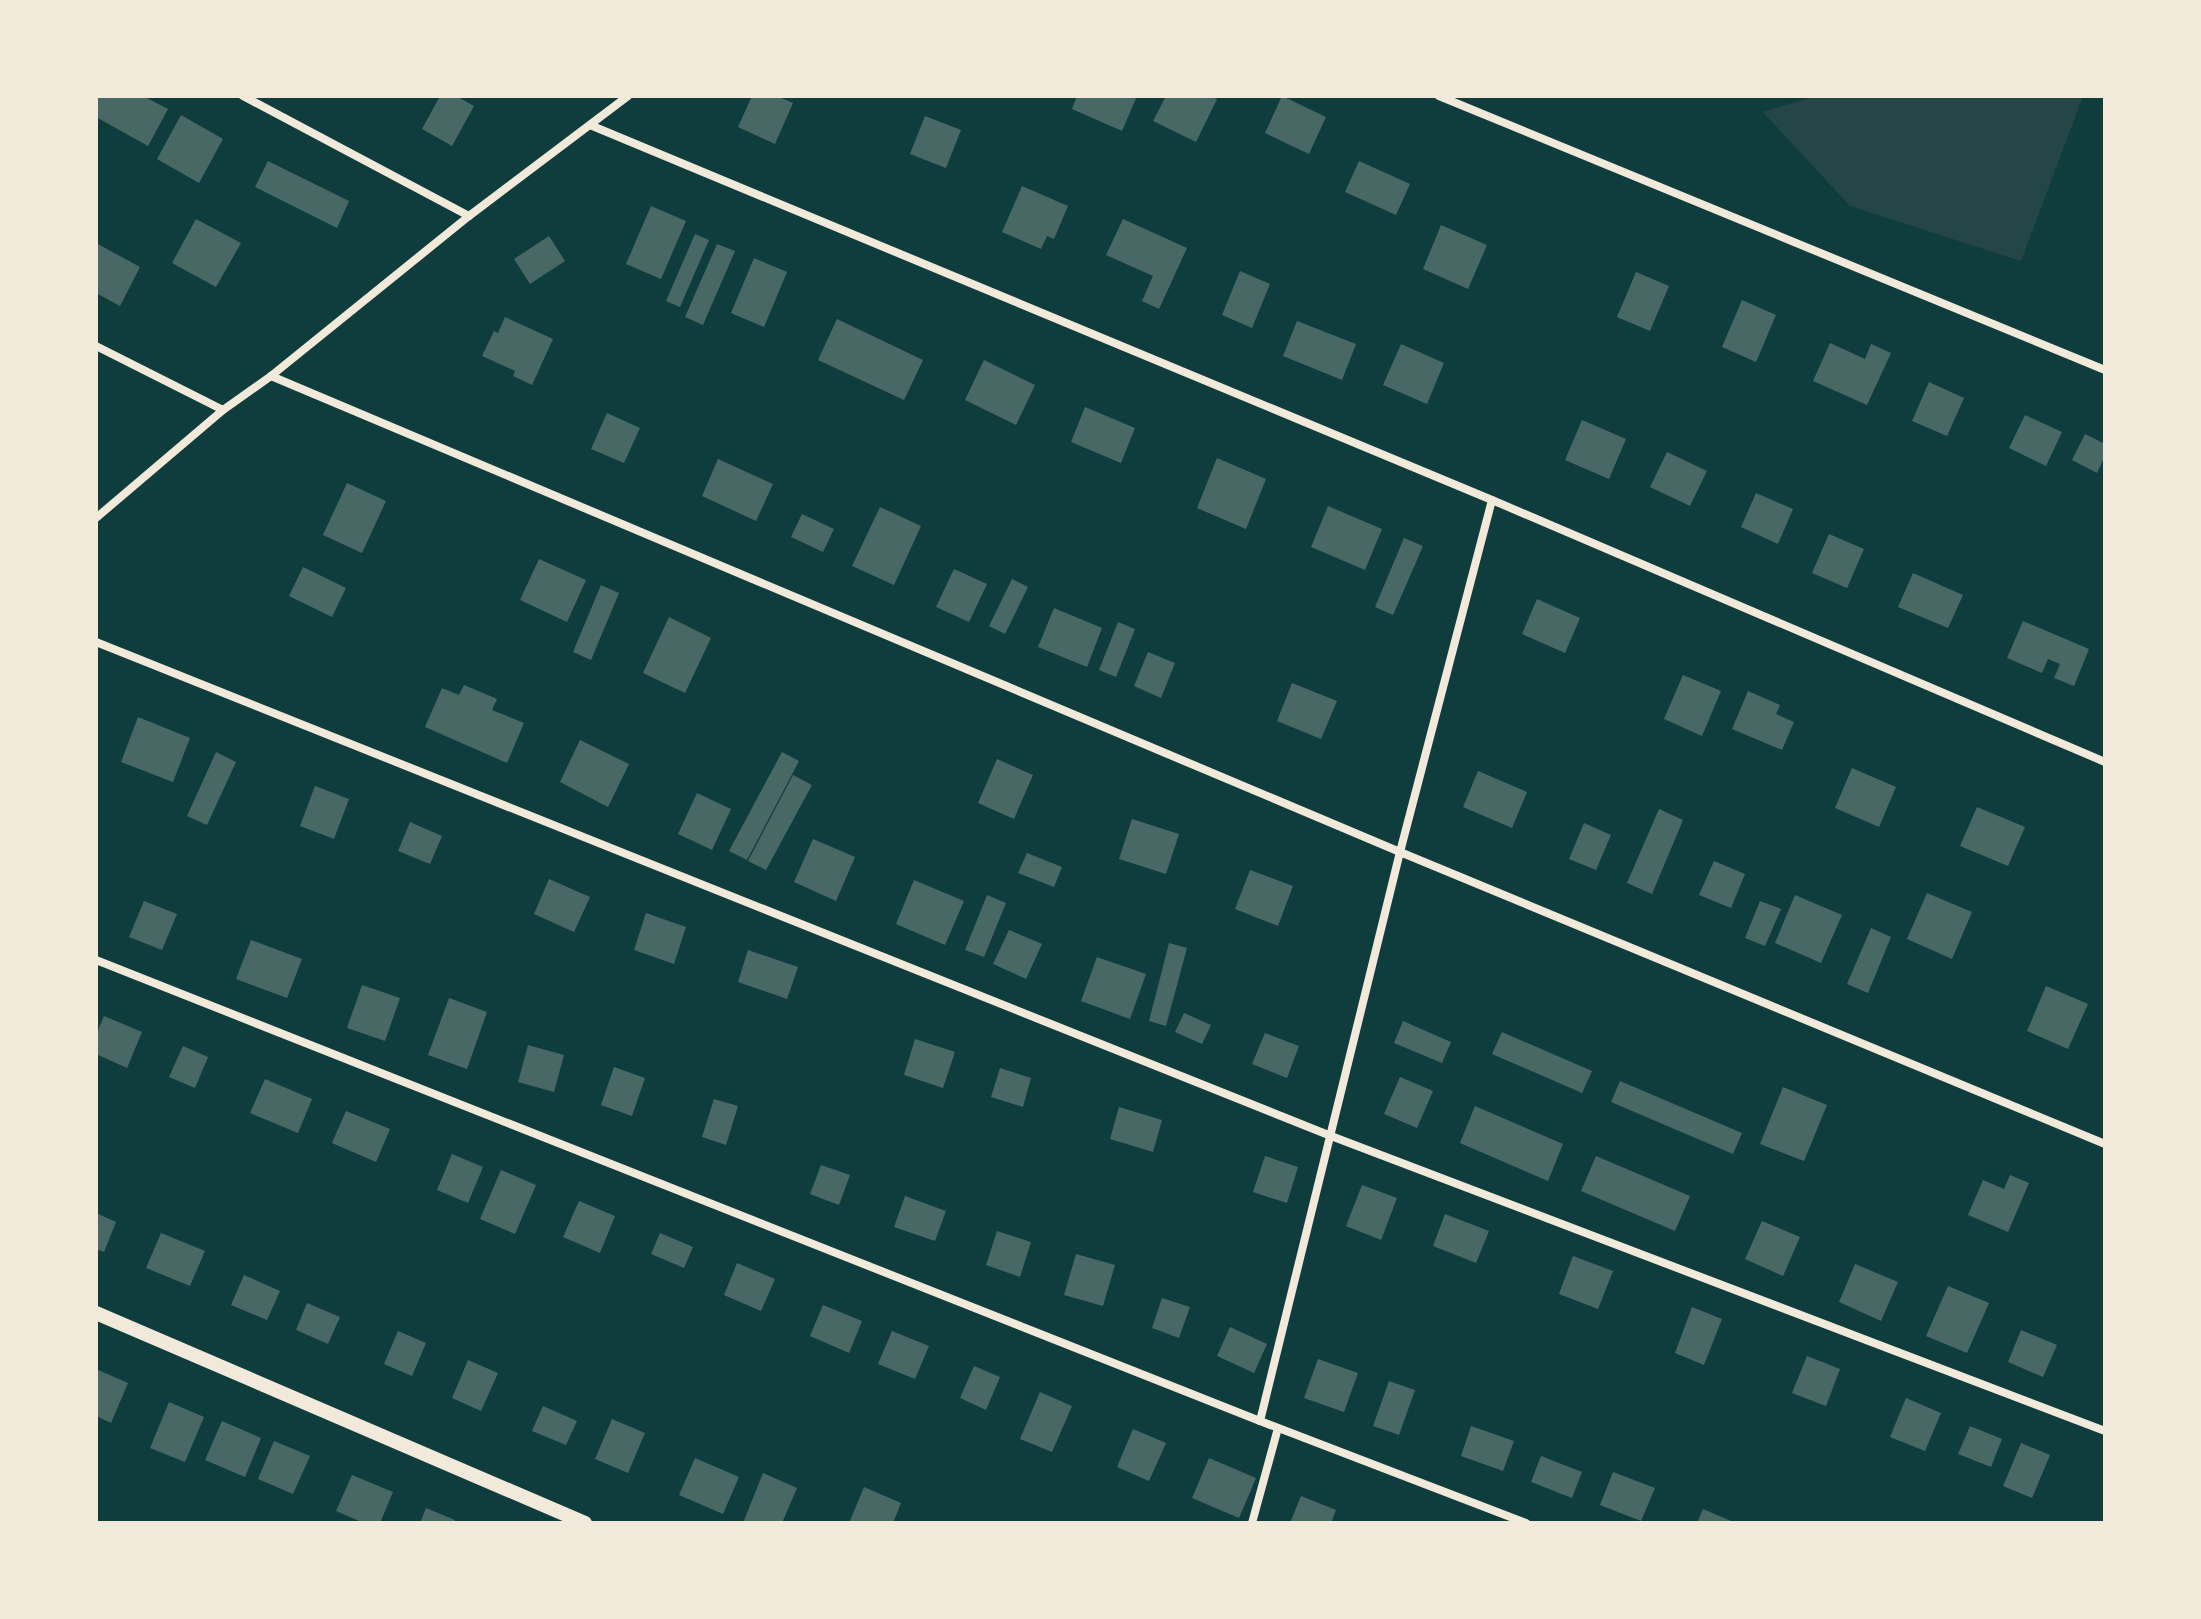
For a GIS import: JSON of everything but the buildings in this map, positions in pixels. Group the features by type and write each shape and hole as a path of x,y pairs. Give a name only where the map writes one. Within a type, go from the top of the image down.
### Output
{"street":[{"path":"243,96 469,216"},
{"path":"96,518 223,410 271,376 469,216 628,96"},
{"path":"1439,96 2105,370"},
{"path":"590,125 1492,500 2105,762"},
{"path":"96,346 223,410"},
{"path":"271,376 1400,852 2105,1144"},
{"path":"1260,1421 1400,852 1492,500"},
{"path":"96,642 1331,1136 2105,1431"},
{"path":"96,960 1260,1421 1526,1523"},
{"path":"96,1313 585,1523"},
{"path":"1252,1523 1278,1428"}],"shaded area":[{"path":"1816,96 2083,96 2021,261 1850,206 1763,112"}]}
